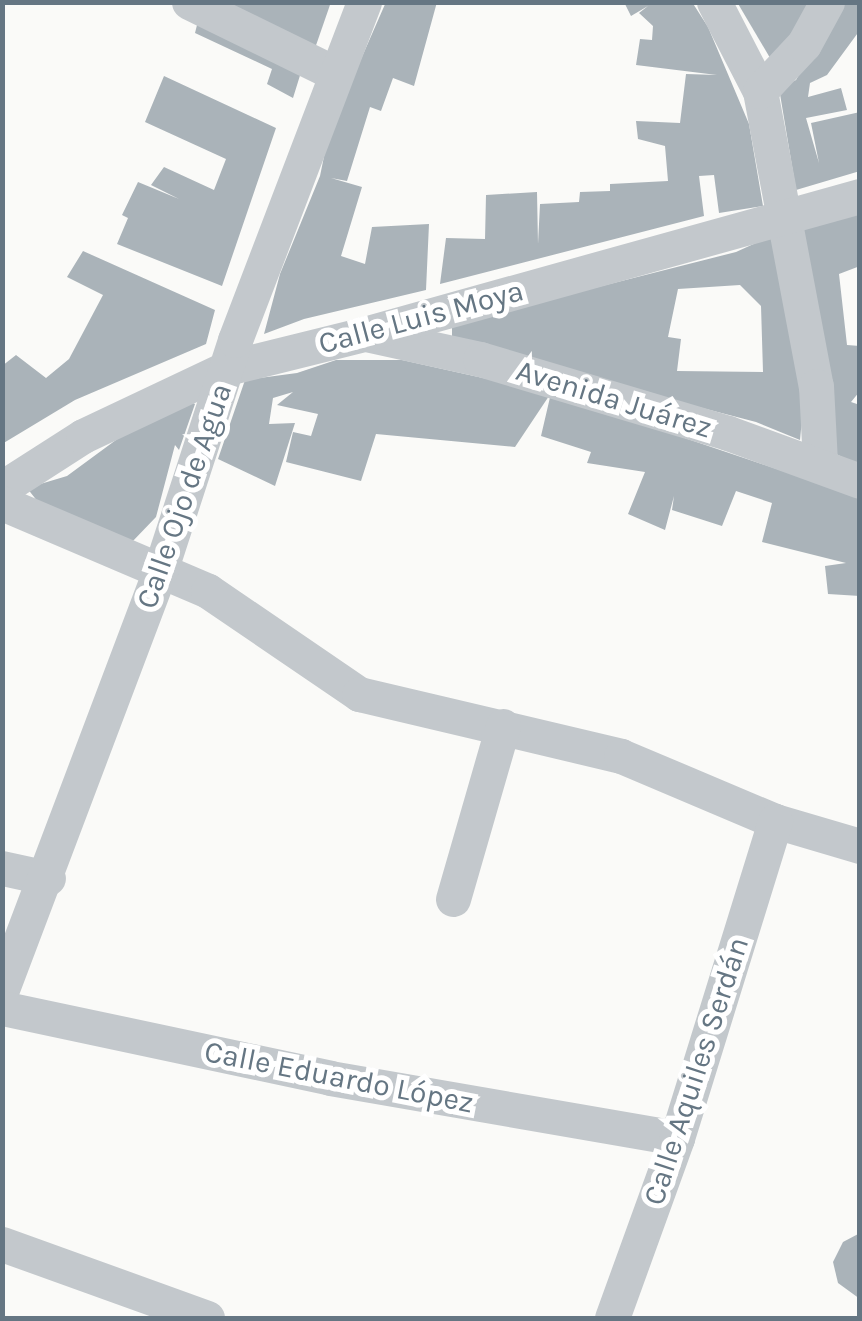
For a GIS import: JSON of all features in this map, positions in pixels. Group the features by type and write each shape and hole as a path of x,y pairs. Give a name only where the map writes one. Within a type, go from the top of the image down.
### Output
{"street":[{"path":"189,2 334,73"},
{"name":"Calle Ojo de Agua","path":"2,989 48,878 160,568 227,368 334,73 364,2"},
{"path":"714,2 760,90 816,386 820,463"},
{"path":"760,90 804,44 827,2"},
{"name":"Calle Luis Moya","path":"2,488 82,436 227,368 364,334 860,196"},
{"name":"Avenida Juárez","path":"364,334 480,359 820,463 860,482"},
{"path":"2,504 208,591 359,694 621,756 775,822 860,846"},
{"path":"453,899 503,726"},
{"name":"Calle Aquiles Serdán","path":"612,1318 677,1138 775,822"},
{"path":"2,868 48,878"},
{"name":"Calle Eduardo López","path":"2,1008 330,1078 677,1138"},
{"path":"2,1244 207,1318"}],"building":[{"path":"210,2 331,2 313,54"},
{"path":"386,2 437,2 414,86 393,78 381,111 370,107 347,181 331,178 362,187 341,256 365,264 372,227 429,224 426,290 304,319 264,334 280,274 320,176 329,132"},
{"path":"624,2 692,2 708,27 749,124 763,206 719,213 714,175 699,176 704,216 440,284 446,238 485,239 486,195 537,192 538,244 540,204 579,202 580,192 610,191 610,184 668,181 665,146 638,139 636,121 680,123 686,74 717,75 636,65 640,39 652,40 653,26 639,13 648,6 631,16"},
{"path":"737,2 812,2 773,63"},
{"path":"839,2 860,2 860,30 827,75 810,83 808,97 841,88 847,110 806,118 819,163 811,123 860,112 860,171 796,190 779,88 796,80"},
{"path":"199,17 302,69 293,98 267,84 272,69 195,33"},
{"path":"164,76 276,128 222,286 117,244 128,218 122,215 138,182 179,199 151,185 164,167 214,190 226,159 145,122"},
{"path":"860,212 860,266 839,274 847,345 860,346 860,391 851,402 860,405 860,466 832,452 803,229"},
{"path":"773,235 805,387 800,440 756,422 452,343 452,324 736,252","holes":["740,285 761,306 763,372 677,371 681,339 668,337 678,289"]},
{"path":"83,251 215,310 206,344 75,400 2,444 2,366 16,355 46,378 69,359 103,295 67,277"},
{"path":"336,360 402,360 551,393 515,447 376,434 361,481 286,462 293,432 311,436 318,414 277,405 293,392 273,398 269,424 295,423 275,486 218,459 245,380 297,373"},
{"path":"551,393 860,497 860,596 828,594 825,566 846,563 762,542 772,503 736,491 722,526 672,510 674,496 665,530 628,514 645,472 587,463 591,452 541,436"},
{"path":"185,399 195,404 179,450 175,445 156,517 131,543 38,502 27,488 67,476 135,426"},
{"path":"860,1233 860,1299 838,1283 833,1262 843,1242"}]}
